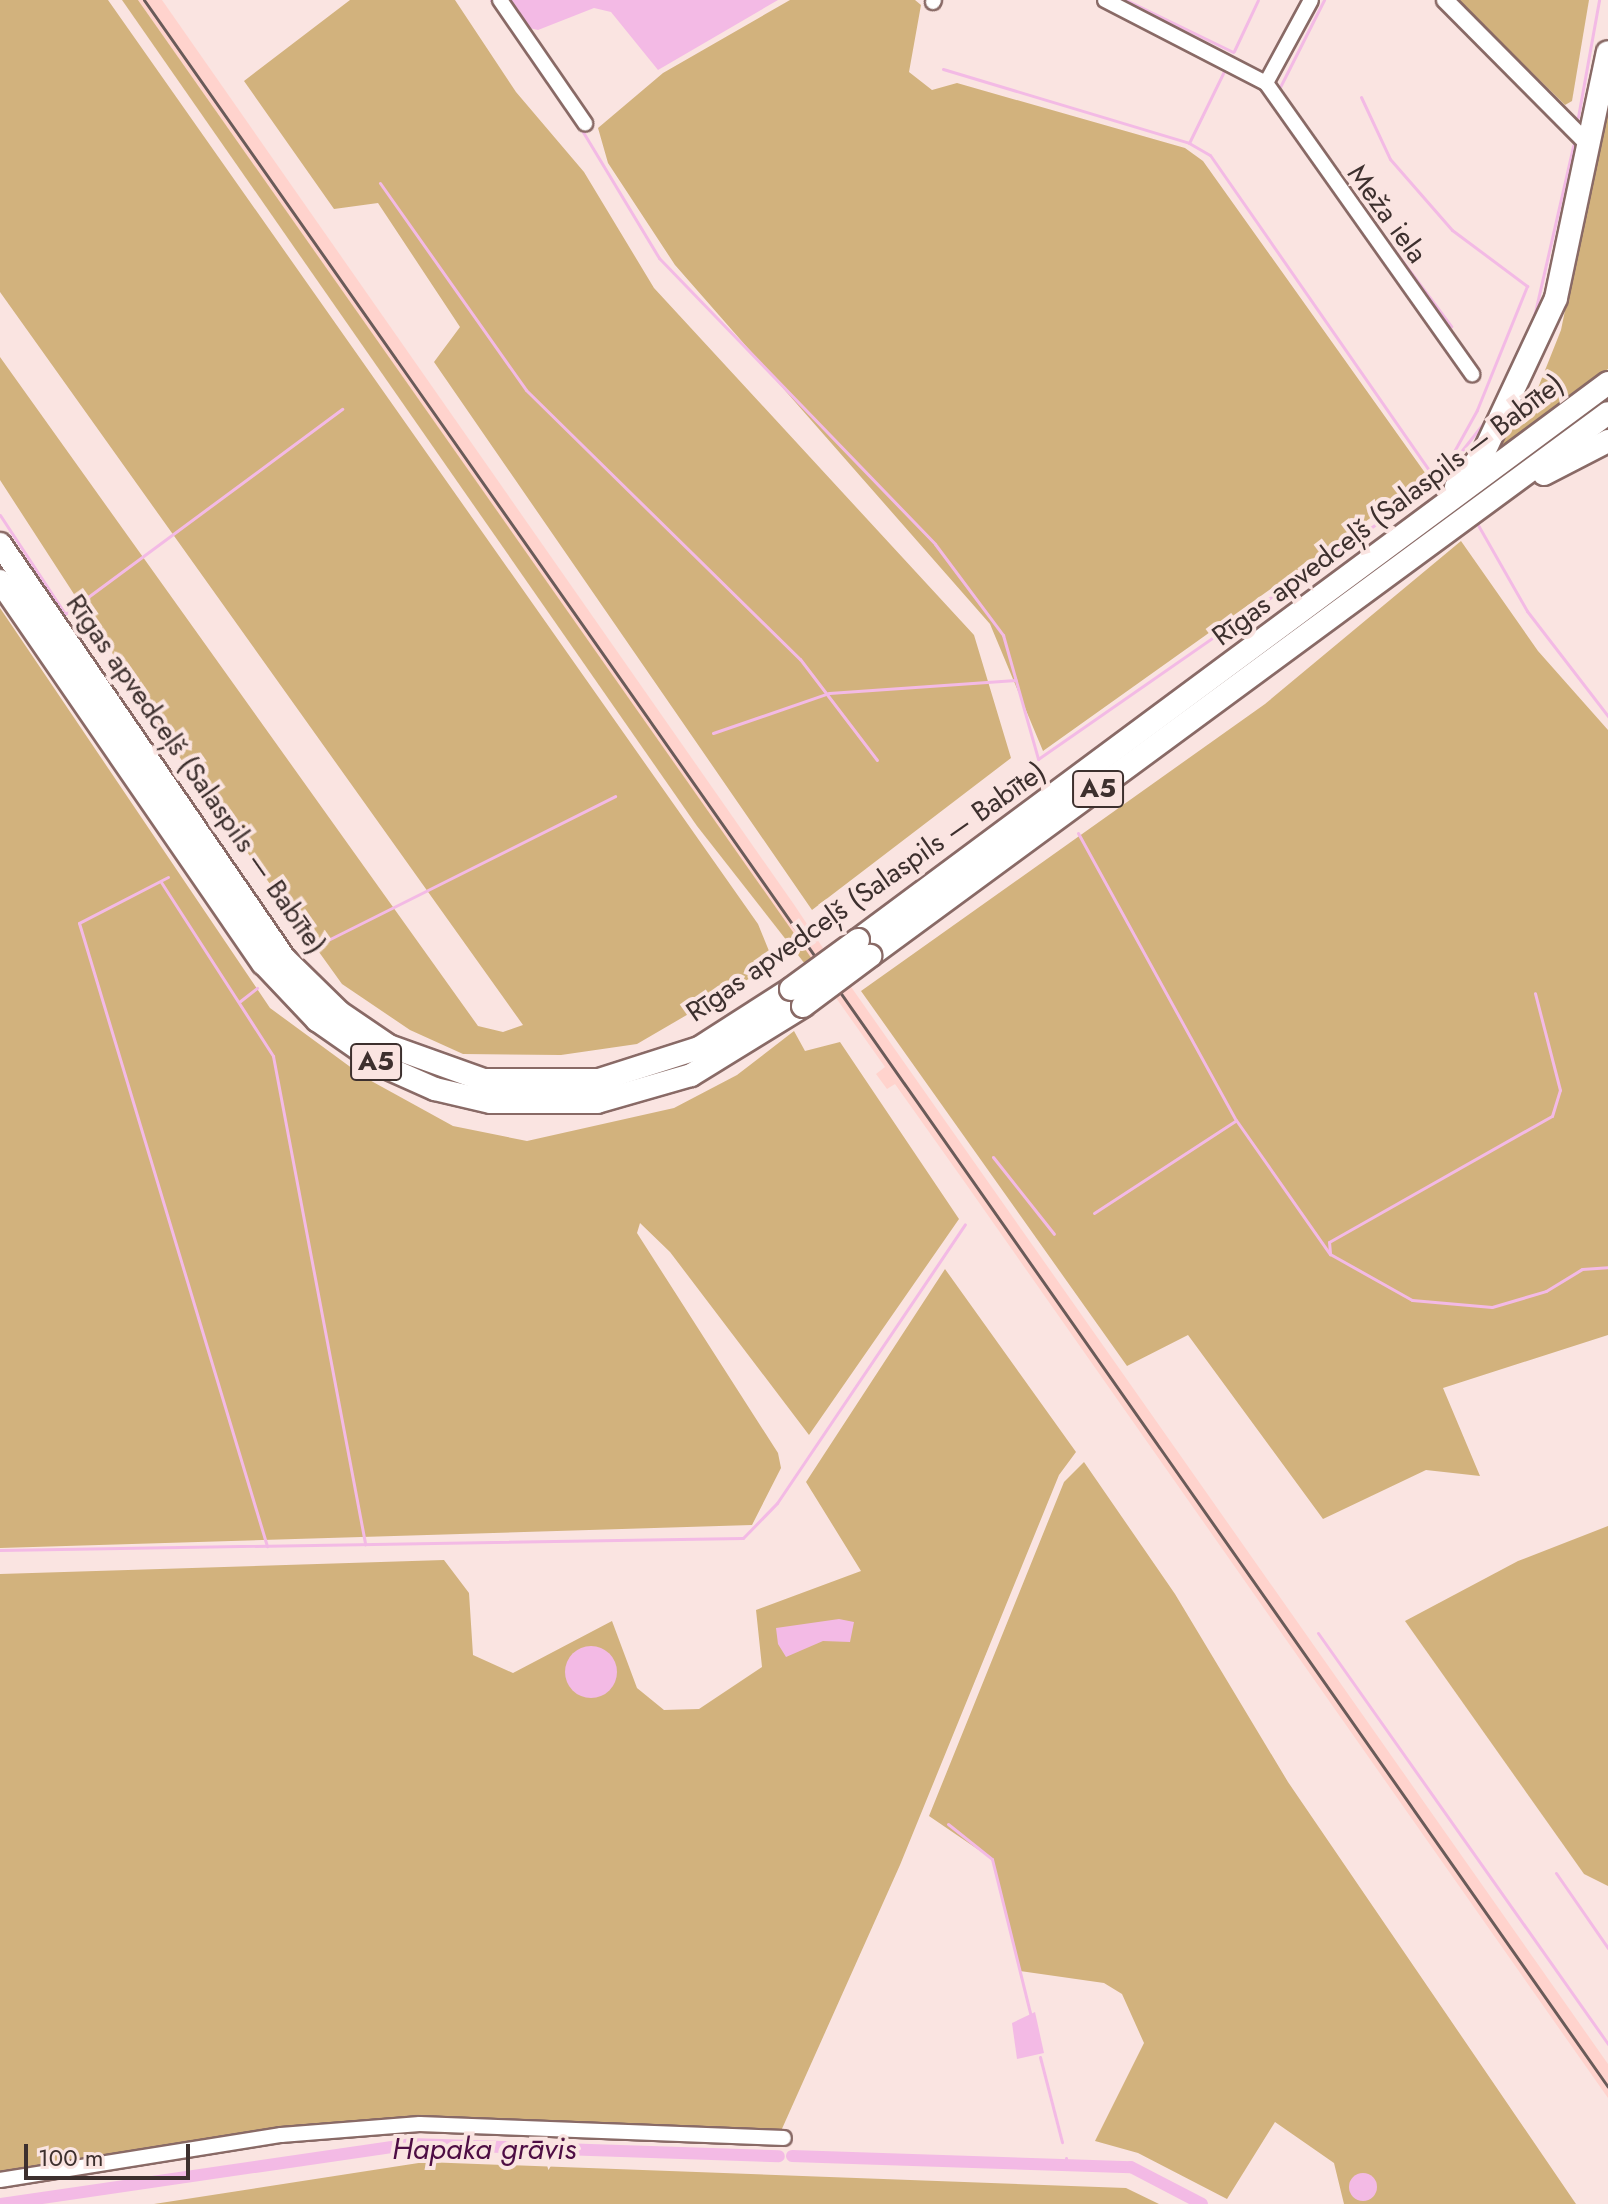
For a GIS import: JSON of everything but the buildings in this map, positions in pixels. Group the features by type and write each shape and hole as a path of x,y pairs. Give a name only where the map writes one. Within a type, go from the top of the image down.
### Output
{"highway":[{"path":"1425,520 1484,452 1536,353 1589,145 1608,52"},
{"name":"Rīgas apvedceļš (Salaspils — Babīte)","path":"864,948 1608,383"},
{"name":"Rīgas apvedceļš (Salaspils — Babīte)","path":"0,581 263,963 317,1020 383,1066 491,1102 597,1102 691,1075 1608,413"},
{"path":"1486,504 1608,441"},
{"name":"Rīgas apvedceļš (Salaspils — Babīte)","path":"0,544 276,947 323,999 389,1046 484,1080 599,1080 699,1048 797,997"}],"street":[{"path":"500,0 585,123"},
{"name":"Meža iela","path":"1105,0 1266,83 1472,374"},
{"path":"1266,83 1311,0"},
{"path":"1445,0 1589,145"},
{"path":"0,2180 281,2135 420,2124 784,2138"}],"shaded area":[{"path":"0,0 108,0 758,924 769,951 760,963 764,970 637,1044 561,1055 463,1054 410,1030 342,984 188,770 0,480 0,357 478,1026 503,1032 523,1025 0,292"},
{"path":"122,0 138,0 812,959 805,964 697,826"},
{"path":"138,0 162,0 825,951 812,960"},
{"path":"350,0 455,0 516,92 584,172 654,288 974,635 1011,758 812,910 434,362 460,327 378,203 334,209 244,81"},
{"path":"510,0 778,0 658,70 611,12 594,8 538,30 525,27"},
{"path":"790,0 915,0 921,5 909,72 932,90 957,83 1185,148 1203,161 1428,477 1043,751 990,624 675,265 608,163 598,128 663,73"},
{"path":"1458,0 1589,0 1572,101 1565,105"},
{"path":"1608,100 1608,369 1489,459 1536,393 1561,330"},
{"path":"1461,541 1538,651 1608,730 1608,1335 1443,1388 1480,1476 1426,1470 1323,1519 1188,1335 1127,1366 861,991 1265,704"},
{"path":"0,608 270,1008 364,1077 453,1126 527,1141 674,1108 737,1075 794,1031 805,1051 840,1042 959,1219 809,1435 670,1252 640,1223 637,1233 778,1453 781,1468 752,1525 0,1548"},
{"path":"849,984 1608,2064 1608,2098 895,1084 887,1089 876,1074 885,1067 834,995"},
{"path":"945,1269 1076,1452 1059,1475 900,1865 781,2131 422,2117 0,2173 0,1574 444,1560 469,1593 473,1655 513,1673 612,1621 637,1688 664,1710 699,1709 762,1667 756,1610 861,1571 806,1482"},
{"path":"1084,1462 1175,1594 1288,1782 1576,2204 1344,2204 1334,2163 1275,2122 1227,2199 1138,2153 1095,2141 1144,2043 1122,1994 1104,1983 1020,1971 992,1859 929,1816 1064,1482"},
{"path":"1608,1526 1608,1886 1584,1874 1405,1621 1518,1561"},
{"path":"839,1619 854,1622 850,1642 823,1641 786,1657 778,1644 776,1628"},
{"path":"591,1646 609,1654 617,1672 609,1690 591,1698 573,1690 565,1672 573,1654"},
{"path":"1035,2012 1044,2053 1017,2059 1012,2023"},
{"path":"425,2162 1126,2188 1159,2204 154,2204"},
{"path":"1363,2173 1373,2177 1377,2187 1373,2197 1363,2201 1353,2197 1349,2187 1353,2177"}],"waterway":[{"path":"491,0 537,67"},
{"path":"1126,0 1233,52"},
{"path":"1234,51 1258,0"},
{"path":"1279,89 1324,0"},
{"path":"1578,117 1599,0"},
{"path":"1189,143 1226,67"},
{"path":"943,69 1189,143 1210,155 1437,482"},
{"path":"1361,97 1390,159 1452,230 1527,286 1477,410 1443,471"},
{"path":"580,127 659,258 935,544 1003,635 1038,759 1437,482 1490,415"},
{"path":"1533,321 1573,146"},
{"path":"380,183 526,390 800,659 877,760"},
{"path":"1371,219 1451,326"},
{"path":"0,515 65,614 342,409"},
{"path":"1478,525 1527,611 1608,716"},
{"path":"713,733 829,693 1016,680"},
{"path":"304,952 615,796"},
{"path":"1078,833 1236,1120 1330,1254 1412,1300 1492,1307 1546,1291 1582,1269 1608,1267"},
{"path":"168,877 79,923 267,1546"},
{"path":"161,882 273,1056 365,1544"},
{"path":"239,1002 257,988"},
{"path":"1330,1253 1329,1242 1552,1116 1560,1090 1535,993"},
{"path":"1094,1213 1235,1121"},
{"path":"993,1157 1054,1234"},
{"path":"0,1550 743,1538 777,1503 965,1224"},
{"path":"1318,1633 1608,2044"},
{"path":"948,1824 992,1859 1030,2013"},
{"path":"1556,1873 1608,1948"},
{"path":"1040,2057 1062,2142"},
{"name":"Hapaka grāvis","path":"1,2204 411,2144 779,2156"},
{"name":"Hapaka grāvis","path":"792,2156 1131,2167 1202,2204"},
{"name":"Hapaka grāvis","path":"1066,2158 1067,2165"}],"railway":[{"path":"144,0 1608,2087"}]}
